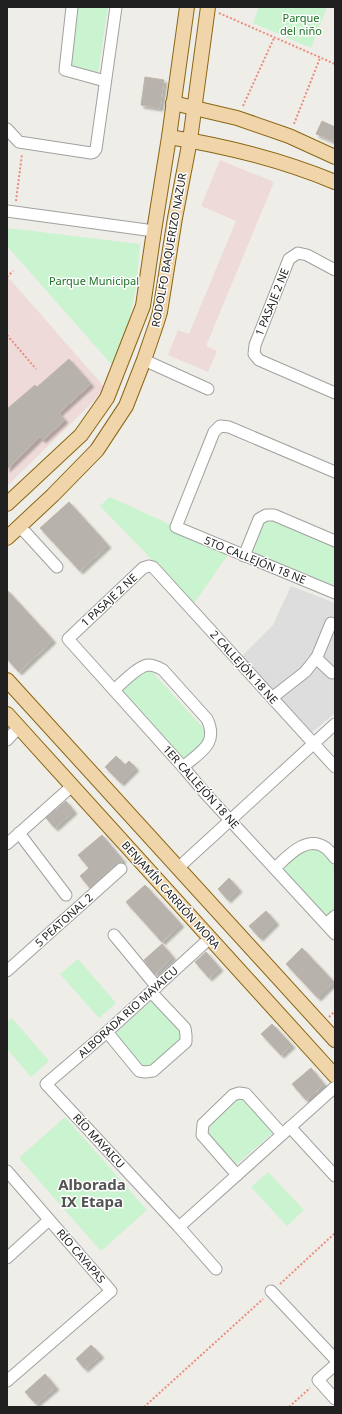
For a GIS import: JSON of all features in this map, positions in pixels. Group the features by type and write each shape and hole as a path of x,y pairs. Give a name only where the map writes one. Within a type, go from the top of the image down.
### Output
{"main road":[{"name":"RODOLFO BAQUERIZO NAZUR","path":"7,504 81,435 107,398 143,306 187,7"},
{"name":"RODOLFO BAQUERIZO NAZUR","path":"7,538 53,495 97,450 126,406 144,360 158,322 175,218 190,140 208,8"},
{"path":"173,103 237,118 289,136 335,157"},
{"path":"169,137 190,140 268,158 335,182"},
{"name":"BENJAMÍN CARRIÓN MORA","path":"7,680 13,690 66,745 335,1040"},
{"name":"BENJAMÍN CARRIÓN MORA","path":"7,714 335,1076"},
{"path":"19,727 25,730 48,752 56,752 66,745"},
{"path":"72,786 80,779 86,777 90,779 111,801 127,812"}],"street":[{"path":"72,7 65,70 105,81"},
{"path":"7,129 19,142 91,153 94,152 96,149 116,7"},
{"path":"11,212 154,230"},
{"name":"1 PASAJE 2 NE","path":"335,270 307,255 298,253 289,259 255,345 254,354 259,360 335,393"},
{"path":"144,360 208,389"},
{"name":"5TO CALLEJÓN 18 NE","path":"335,472 229,427 220,426 214,432 176,527 335,593"},
{"path":"244,556 259,519 270,515 274,515 335,541"},
{"path":"19,527 57,567"},
{"name":"1 PASAJE 2 NE","path":"68,638 143,568 149,566 153,567"},
{"name":"2 CALLEJÓN 18 NE","path":"153,567 335,767"},
{"path":"272,697 305,672 316,658 332,623"},
{"name":"1ER CALLEJÓN 18 NE","path":"68,638 183,767 204,793 231,820 335,934"},
{"path":"316,658 332,673"},
{"path":"114,690 140,668 146,665 155,666 163,670 178,686 207,719 211,727 212,736 208,745 183,767"},
{"path":"178,868 335,724"},
{"path":"7,740 19,727"},
{"path":"7,844 72,786"},
{"path":"19,832 66,895"},
{"path":"274,868 297,849 307,844 317,844 326,848 335,858"},
{"name":"5 PEATONAL 2","path":"7,971 121,869"},
{"path":"326,924 335,916"},
{"path":"107,1032 139,1071 153,1071 186,1042 185,1028 154,990 114,935"},
{"name":"ALBORADA RIO MAYAICU","path":"46,1084 107,1032 210,938"},
{"name":"RÍO MAYAICU","path":"46,1084 216,1268"},
{"path":"179,1227 335,1087"},
{"path":"237,1175 202,1135 203,1124 233,1095 239,1093 246,1094 335,1176"},
{"name":"RÍO CAYAPAS","path":"7,1171 111,1291 7,1381"},
{"path":"7,1258 49,1220"},
{"path":"271,1291 335,1359"},
{"path":"335,1365 318,1380 335,1399"}],"path":[{"path":"208,8 335,64"},
{"path":"237,118 274,37"},
{"path":"289,136 321,58"},
{"path":"11,212 24,143"},
{"path":"7,277 14,271"},
{"path":"7,335 36,370"},
{"path":"144,1407 335,1233"},
{"path":"289,1407 318,1380"}],"shaded area":[{"path":"220,160 274,182 206,346 217,351 208,372 168,355 178,330 189,334 236,221 201,206"},
{"path":"7,276 106,389 7,486"},
{"path":"291,586 335,603 335,713 310,734 242,656 273,625"}],"green space":[{"path":"73,7 108,7 98,73 64,68"},
{"name":"Parque del niño","path":"259,7 327,7 311,48 253,23"},
{"name":"Parque Municipal","path":"7,228 140,244 136,287 129,320 112,365 7,246"},
{"path":"110,497 230,552 194,603 100,506"},
{"path":"272,519 335,547 335,586 250,551 259,527"},
{"path":"147,670 153,673 207,732 201,746 183,763 119,690"},
{"path":"309,847 321,849 335,866 335,913 327,920 278,868"},
{"path":"78,959 116,1003 99,1018 60,974"},
{"path":"153,999 181,1029 182,1041 153,1067 140,1066 115,1034"},
{"path":"12,1018 49,1061 31,1077 7,1049 7,1022"},
{"path":"235,1099 245,1099 274,1132 236,1165 208,1134 209,1125"},
{"path":"65,1117 147,1210 101,1251 19,1158"},
{"path":"268,1172 304,1210 287,1226 251,1187"}],"building":[{"path":"145,77 164,80 160,108 141,105"},
{"path":"322,121 335,127 335,136 333,141 316,134"},
{"path":"69,359 91,384 59,413 65,420 43,440 40,437 7,469 7,409 35,385 37,387"},
{"path":"69,502 108,545 80,571 40,528"},
{"path":"7,590 53,640 19,672 7,659"},
{"path":"116,756 125,765 129,761 136,768 121,783 105,767"},
{"path":"66,801 74,811 55,828 46,818"},
{"path":"102,835 123,860 116,864 90,888 80,876 89,868 78,855"},
{"path":"229,878 239,889 228,900 218,889"},
{"path":"145,885 181,924 162,942 126,902"},
{"path":"266,911 276,922 260,938 249,926"},
{"path":"162,944 173,957 155,974 144,960"},
{"path":"302,948 334,982 318,998 286,964"},
{"path":"206,952 220,968 209,978 195,962"},
{"path":"272,1024 292,1045 281,1055 261,1034"},
{"path":"311,1068 324,1084 306,1100 292,1084"},
{"path":"91,1345 101,1355 85,1369 76,1359"},
{"path":"45,1374 56,1387 36,1404 25,1392"}],"district":[{"name":"Alborada IX Etapa","path":"92,1194"}]}
